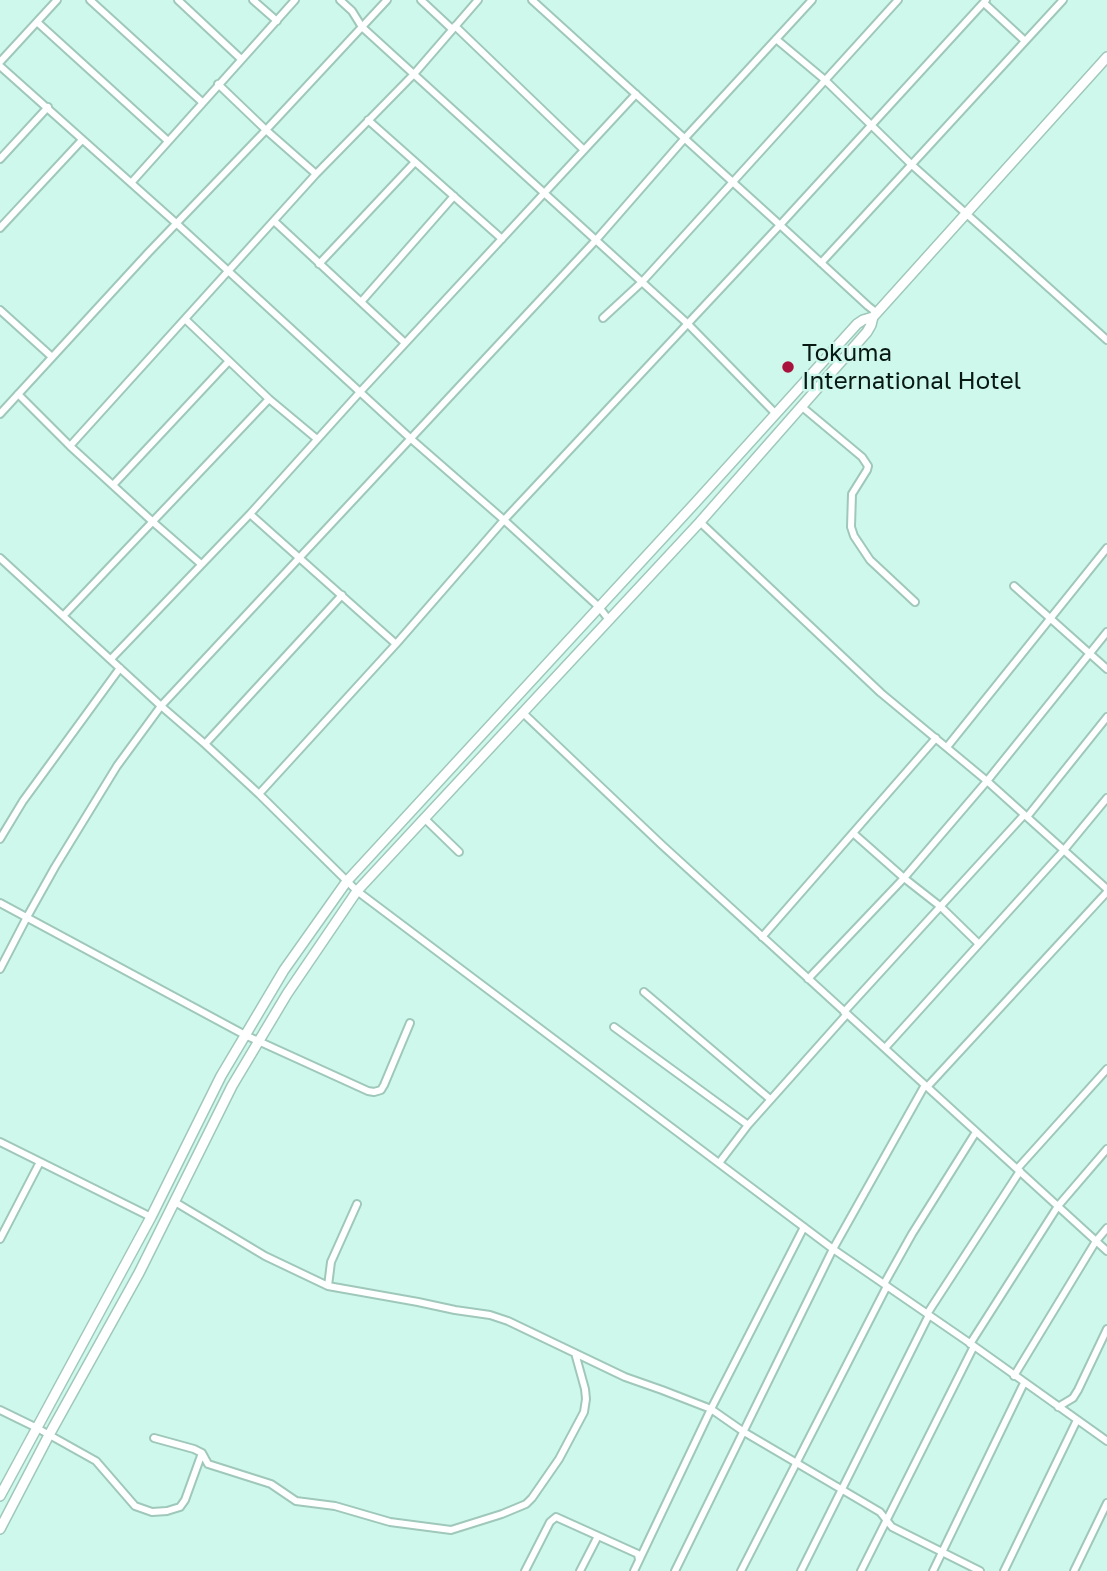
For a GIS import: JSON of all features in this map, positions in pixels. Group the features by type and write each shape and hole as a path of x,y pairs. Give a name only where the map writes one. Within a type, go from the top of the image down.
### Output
{"main road":[{"path":"0,1529 49,1434 139,1273 232,1086 287,994 356,891 700,522 867,332 875,315 1107,57"},
{"path":"0,1496 151,1217 221,1076 284,970 347,881 857,324 875,315"}],"street":[{"path":"57,0 0,64 410,438 504,520 599,607 609,620"},
{"path":"90,0 202,102"},
{"path":"178,0 241,58"},
{"path":"253,0 277,20"},
{"path":"131,183 295,0"},
{"path":"340,0 352,11 362,27 688,324 775,413"},
{"path":"0,414 387,0"},
{"path":"421,0 584,150"},
{"path":"70,446 316,174 414,74 478,0"},
{"path":"532,0 733,181 875,315"},
{"path":"0,968 27,917 117,766 161,706 596,240 812,0"},
{"path":"603,318 642,282 898,0"},
{"path":"821,263 1063,0"},
{"path":"259,794 504,520 985,1 1025,41"},
{"path":"37,22 169,141"},
{"path":"776,39 825,80 912,165 1107,340"},
{"path":"218,84 316,174"},
{"path":"111,659 250,514 636,94"},
{"path":"0,159 48,107"},
{"path":"369,120 502,239"},
{"path":"0,228 82,140"},
{"path":"320,264 415,162"},
{"path":"360,302 454,196"},
{"path":"274,221 405,343"},
{"path":"0,310 52,357"},
{"path":"185,319 317,439"},
{"path":"113,485 229,361"},
{"path":"18,394 70,446 201,564"},
{"path":"64,615 269,398"},
{"path":"801,406 862,457 868,466 852,494 851,527 854,536 870,559 915,602"},
{"path":"250,514 396,643"},
{"path":"675,1571 833,1249 926,1086 1107,890 987,781 881,693 700,522"},
{"path":"947,747 1107,548"},
{"path":"0,558 259,794 356,891 833,1249 1107,1441"},
{"path":"1014,586 1107,669"},
{"path":"205,744 342,596"},
{"path":"808,979 904,878 987,781 1107,632"},
{"path":"0,839 23,801 120,668"},
{"path":"522,712 662,845 1107,1251"},
{"path":"719,1163 770,1099 846,1013 1026,816 1107,717"},
{"path":"762,937 936,738"},
{"path":"885,1048 1064,850 1107,798"},
{"path":"424,818 459,852"},
{"path":"853,833 941,907 979,944"},
{"path":"0,903 245,1035 368,1091 381,1090 410,1023"},
{"path":"644,992 770,1099"},
{"path":"614,1027 748,1125"},
{"path":"801,1571 928,1315 1018,1170 1107,1069"},
{"path":"741,1571 912,1234 976,1132"},
{"path":"0,1142 151,1217"},
{"path":"860,1571 972,1345 1058,1206 1107,1149"},
{"path":"0,1239 40,1162"},
{"path":"175,1202 265,1256 328,1286 490,1315 531,1331 625,1377 711,1409 744,1432 880,1512 892,1527 980,1571"},
{"path":"328,1286 331,1262 358,1204"},
{"path":"634,1571 711,1409 804,1227"},
{"path":"1014,1376 1096,1241 1107,1228"},
{"path":"1058,1407 1073,1398 1107,1329"},
{"path":"154,1438 194,1448 202,1453 208,1464 271,1484 296,1501 335,1506 390,1522 451,1530 526,1504 559,1459 584,1412 586,1399 575,1353"},
{"path":"933,1571 1024,1383"},
{"path":"0,1410 96,1461 135,1506 152,1513 180,1507 186,1500 202,1453"},
{"path":"1004,1571 1077,1420"},
{"path":"1074,1571 1107,1503"},
{"path":"525,1571 550,1522 556,1517 638,1554 639,1560"},
{"path":"580,1571 598,1536"}],"place":[{"name":"Tokuma International Hotel","path":"788,367"}]}
